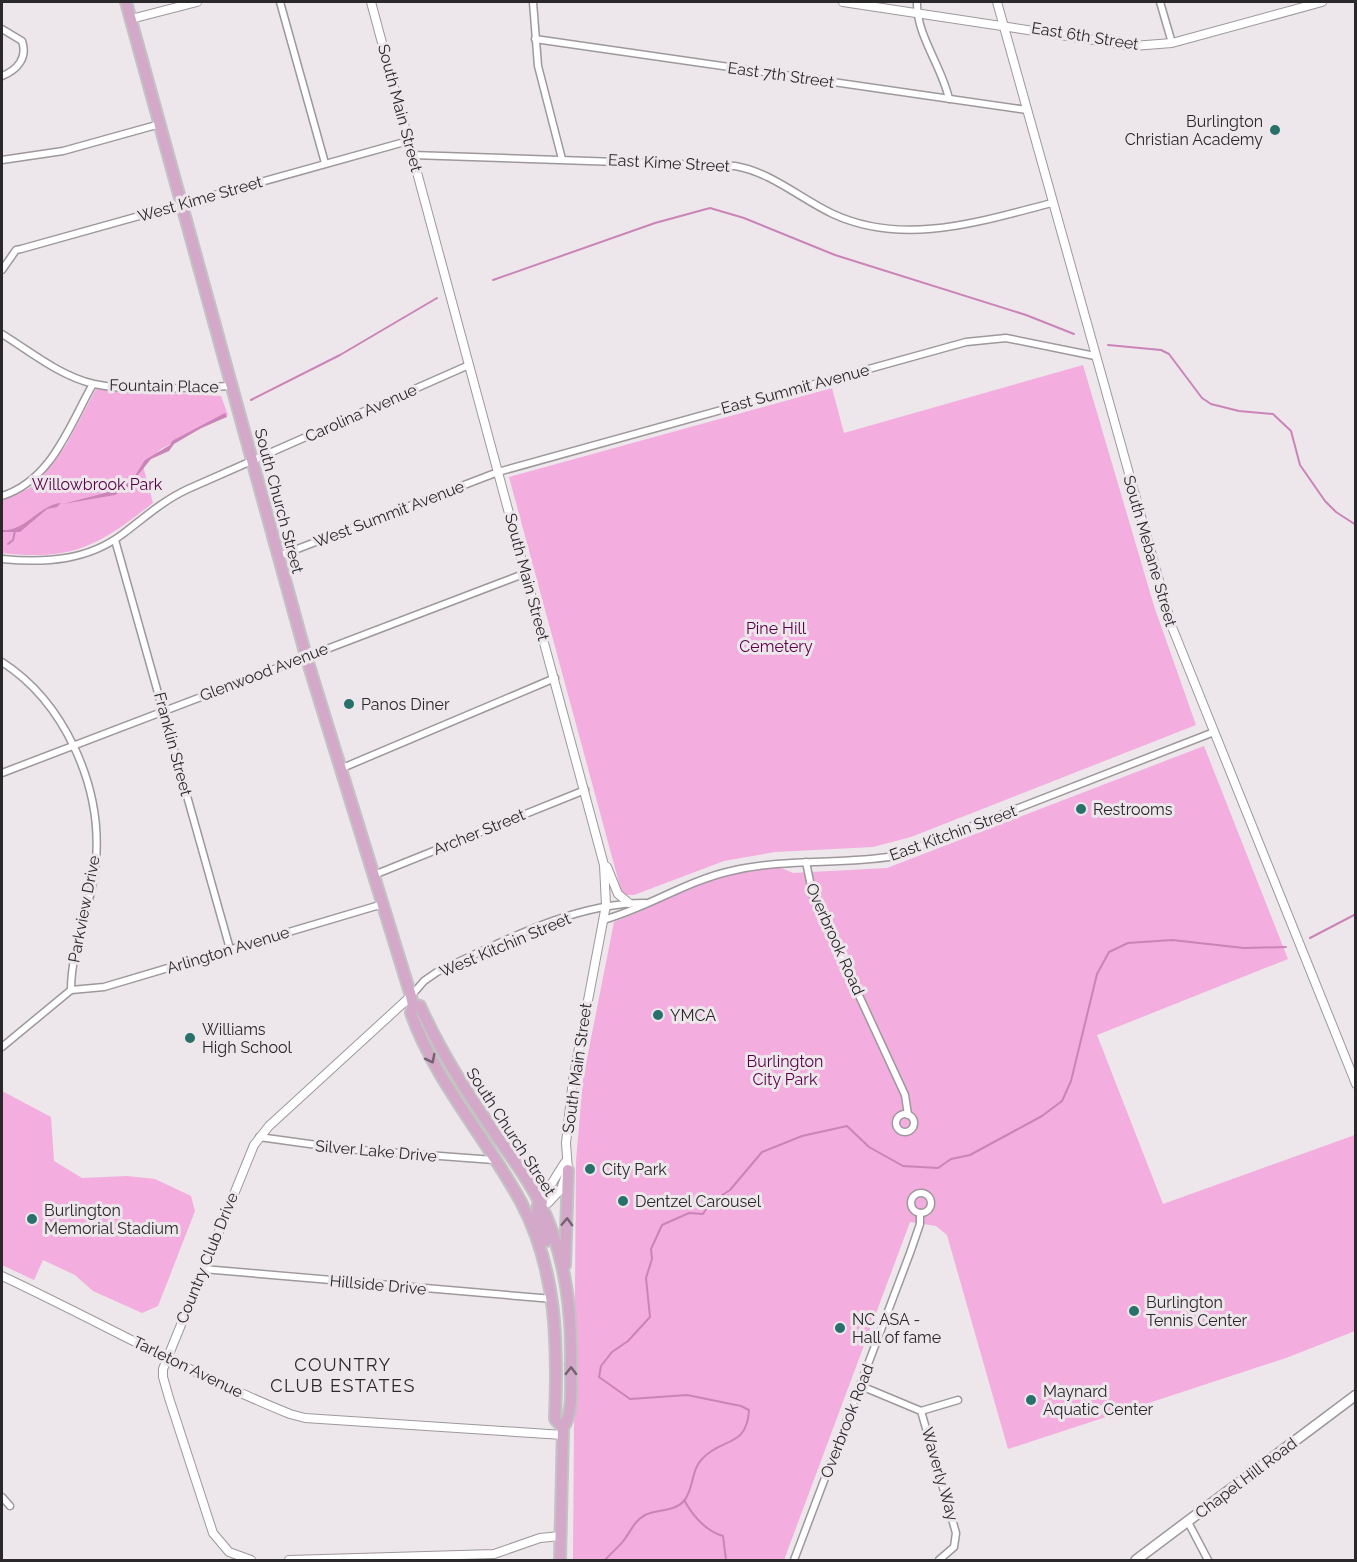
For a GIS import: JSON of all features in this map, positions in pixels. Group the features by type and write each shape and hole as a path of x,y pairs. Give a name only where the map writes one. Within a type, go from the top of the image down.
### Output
{"main road":[{"name":"South Church Street","path":"126,2 306,656 412,1001 411,1013 436,1069 520,1201 536,1235 549,1274 554,1299 555,1419 563,1431"},
{"name":"South Church Street","path":"412,1001 420,1006 430,1032 452,1069 540,1203 554,1236 565,1274 571,1350 570,1418 563,1431 560,1560"},
{"path":"565,1274 568,1165"},
{"path":"501,1171 511,1173 530,1202 540,1203 537,1214 550,1255 549,1274"},
{"name":"Chapel Hill Road","path":"1136,1560 1356,1395"}],"street":[{"path":"131,19 197,2"},
{"path":"280,2 325,163"},
{"name":"South Main Street","path":"370,2 603,857 606,905 573,1080 568,1165 555,1199 548,1203 540,1203"},
{"path":"533,2 538,66 562,159"},
{"name":"East 6th Street","path":"843,2 1004,24 1133,46 1172,43 1322,2"},
{"path":"917,2 917,12 949,99"},
{"name":"South Mebane Street","path":"997,2 1172,627 1356,1084"},
{"path":"1160,2 1172,43"},
{"path":"2,29 22,41 24,49 19,65 2,76"},
{"name":"East 7th Street","path":"535,39 1028,110"},
{"path":"2,160 63,151 160,124"},
{"name":"West Kime Street","path":"2,270 7,260 21,249 408,141"},
{"name":"East Kime Street","path":"412,155 712,163 751,169 855,223 907,231 940,229 976,223 1052,203"},
{"name":"Fountain Place","path":"2,334 60,371 93,384 149,387 232,386"},
{"name":"East Summit Avenue","path":"498,472 966,342 1006,338 1095,356"},
{"name":"Carolina Avenue","path":"2,559 65,559 89,553 115,540 172,496 469,365"},
{"path":"2,496 18,490 41,474 93,384"},
{"name":"West Summit Avenue","path":"279,556 498,472"},
{"name":"Franklin Street","path":"115,540 230,949"},
{"name":"Glenwood Avenue","path":"2,772 526,573"},
{"name":"Parkview Drive","path":"2,662 28,682 43,698 73,746 91,795 96,859 75,952 72,990"},
{"path":"340,769 555,678"},
{"name":"East Kitchin Street","path":"603,920 628,913 730,871 770,863 851,862 895,856 1214,732"},
{"name":"Archer Street","path":"374,875 585,790"},
{"path":"603,857 618,894 629,903"},
{"name":"Overbrook Road","path":"806,862 813,896 905,1095 908,1115"},
{"name":"East Kitchin Street","path":"606,905 649,903"},
{"name":"Arlington Avenue","path":"72,990 104,987 383,904"},
{"name":"West Kitchin Street","path":"412,1001 424,981 465,959 547,924 606,905"},
{"path":"2,1047 72,990"},
{"name":"Country Club Drive","path":"251,1560 229,1552 213,1533 163,1377 167,1359 250,1151 259,1137 412,1001"},
{"name":"Silver Lake Drive","path":"259,1137 357,1150 494,1160"},
{"name":"Overbrook Road","path":"794,1560 920,1224 920,1213"},
{"name":"Hillside Drive","path":"203,1269 554,1299"},
{"name":"Tarleton Avenue","path":"2,1276 78,1312 167,1359 272,1407 304,1418 563,1431"},
{"name":"Waverly Way","path":"861,1386 921,1411 956,1533 954,1547 939,1560"},
{"path":"921,1411 958,1400"},
{"path":"2,1497 10,1506"},
{"path":"1188,1522 1208,1560"},
{"path":"289,1560 494,1554 540,1538 560,1536"}],"green space":[{"name":"Pine Hill Cemetery","path":"1083,365 1154,606 1196,725 911,837 873,847 775,852 724,861 634,895 626,895 621,890 509,477 832,388 844,433"},
{"name":"Willowbrook Park","path":"96,389 221,396 228,415 161,449 143,466 153,503 100,540 84,547 48,555 2,553 2,501 36,485 66,445"},
{"name":"Burlington City Park","path":"1204,746 1288,959 1097,1035 1163,1204 1355,1135 1355,1331 1286,1358 1008,1449 947,1235 936,1226 910,1222 784,1560 573,1560 576,1161 583,1079 614,922 641,911 648,905 731,872 770,863 793,873 887,868"},
{"path":"2,1091 51,1117 54,1161 82,1178 127,1176 155,1179 191,1196 195,1211 158,1306 142,1313 93,1291 75,1275 43,1260 34,1280 2,1265"}],"shaded area":[{"path":"225,413 227,417 201,428 174,444 169,451 151,459 129,486 115,495 63,504 120,489 133,479 145,460 170,445 172,441"},
{"path":"61,503 57,507 47,509 20,532 2,532 2,530 18,527 46,508"}],"waterway":[{"path":"493,280 655,223 710,208 744,218 835,255 1026,315 1074,334"},
{"path":"251,400 340,355 437,298"},
{"path":"1108,345 1161,350 1169,354 1202,398 1211,404 1239,411 1273,414 1291,431 1300,465 1325,501 1336,512 1356,525"},
{"path":"8,544 13,540 15,531"},
{"path":"1310,938 1356,914"},
{"path":"605,1560 622,1543 641,1517 680,1505 687,1496 698,1463 710,1452 739,1436 744,1431 747,1422 749,1410 741,1406 687,1395 630,1399 599,1377 601,1366 612,1352 628,1341 650,1317 646,1278 652,1259 651,1249 662,1225 689,1213 703,1214 710,1203 730,1190 762,1152 802,1136 847,1126 869,1147 903,1166 938,1168 951,1159 970,1155 1042,1116 1062,1101 1071,1081 1097,974 1109,952 1128,943 1172,940 1244,948 1286,947"},
{"path":"684,1500 700,1522 711,1531 723,1536 726,1560"}],"place":[{"name":"Burlington Christian Academy","path":"1275,130"},
{"name":"Panos Diner","path":"349,704"},
{"name":"Restrooms","path":"1081,809"},
{"name":"YMCA","path":"658,1015"},
{"name":"Williams High School","path":"190,1038"},
{"name":"City Park","path":"590,1169"},
{"name":"Dentzel Carousel","path":"623,1201"},
{"name":"Burlington Memorial Stadium","path":"32,1219"},
{"name":"Burlington Tennis Center","path":"1134,1311"},
{"name":"NC ASA - Hall of fame","path":"840,1328"},
{"name":"Maynard Aquatic Center","path":"1031,1400"}],"district":[{"name":"COUNTRY CLUB ESTATES","path":"343,1374"}]}
